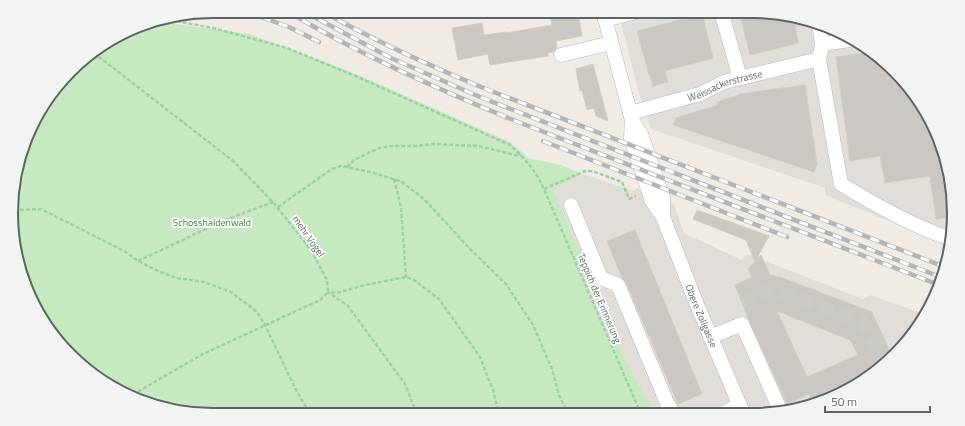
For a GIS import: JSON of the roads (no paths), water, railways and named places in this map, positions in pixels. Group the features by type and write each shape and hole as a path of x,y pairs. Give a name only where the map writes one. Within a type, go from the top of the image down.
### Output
{"street":[{"name":"Obere Zollgasse","path":"605,18 631,116 642,134 663,198 663,217 710,337 741,408"},
{"path":"723,18 740,78"},
{"path":"820,30 822,44 819,58 841,184 886,211 945,237"},
{"path":"822,44 844,41"},
{"path":"561,55 611,43"},
{"name":"Weissackerstrasse","path":"631,116 700,94 724,82 819,58"},
{"path":"571,205 601,278 618,285 670,408"},
{"path":"710,337 742,324 779,406"}],"tunnel":[{"path":"742,303 772,289 862,321 881,360"}],"railway":[{"path":"264,18 289,27 319,42"},
{"path":"299,18 369,56 484,108 934,283"},
{"path":"316,18 391,58 480,97 937,276"},
{"path":"335,18 403,53 486,89 940,265"},
{"path":"543,141 787,237"}],"park label":[{"name":"Schosshaldenwald","path":"212,222"}]}
